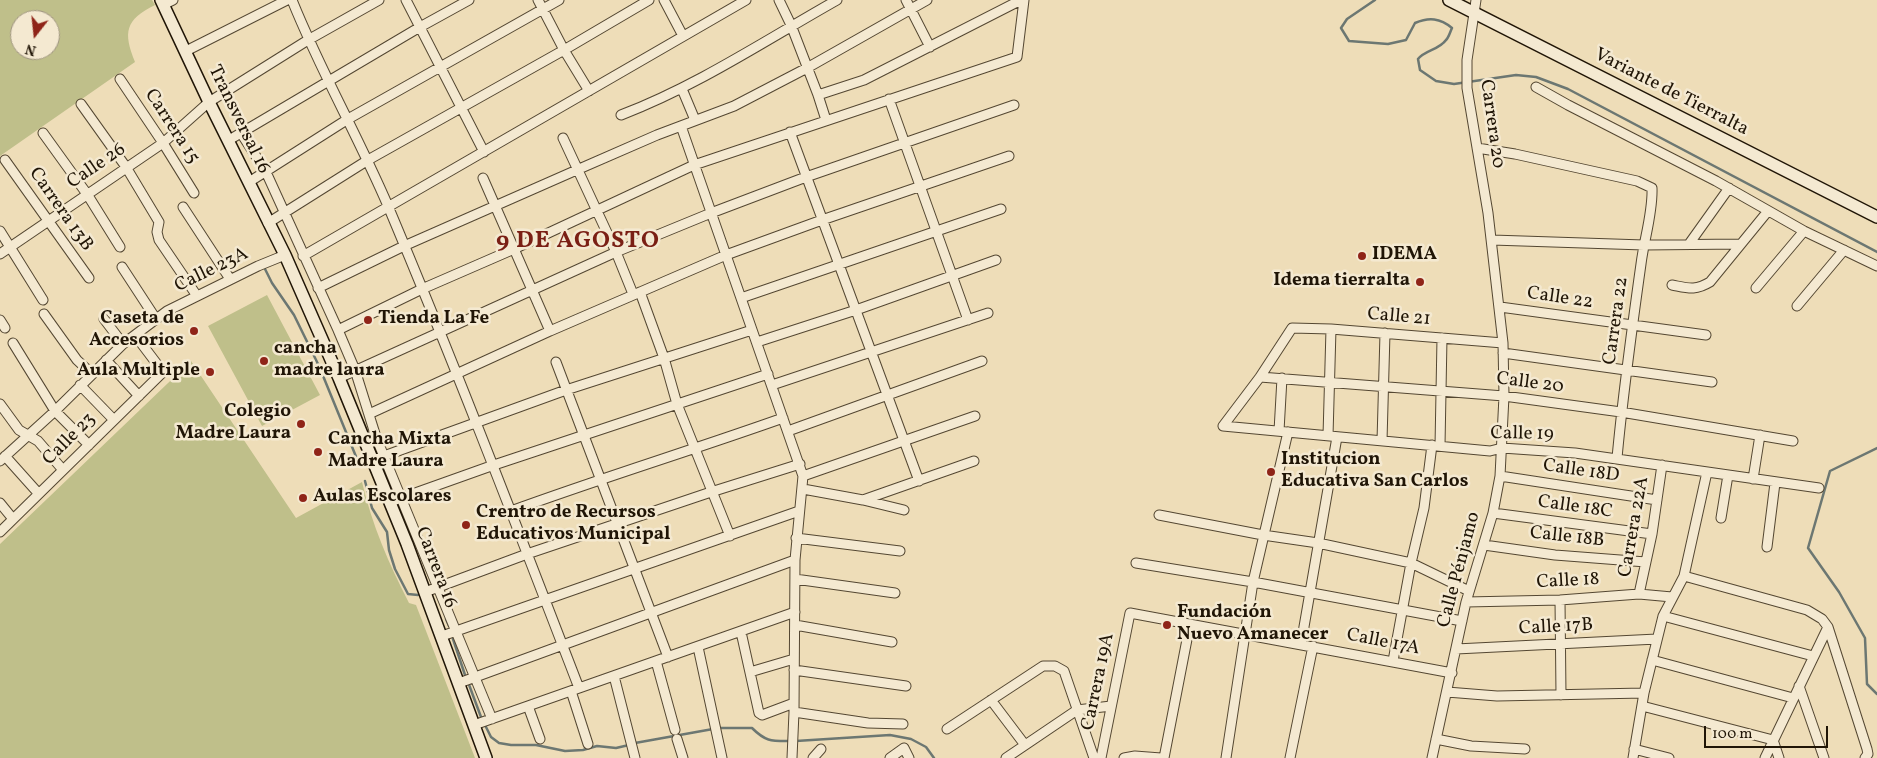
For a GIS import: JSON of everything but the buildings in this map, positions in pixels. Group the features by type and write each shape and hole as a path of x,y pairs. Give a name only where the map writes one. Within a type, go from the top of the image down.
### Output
{"main road":[{"name":"Variante de Tierralta","path":"1449,0 1877,217"},
{"name":"Transversal 16","path":"166,2 209,102 285,255"},
{"name":"Carrera 16","path":"285,255 339,378 371,439 411,538 425,592 486,758"}],"street":[{"path":"186,51 286,0"},
{"path":"292,0 308,40 368,160 456,374 562,644 588,744"},
{"name":"Calle 26","path":"0,254 163,143 209,102 308,40 379,0"},
{"path":"406,0 484,152"},
{"path":"229,140 469,0"},
{"path":"538,0 564,50 589,91"},
{"path":"249,182 348,119 559,0"},
{"path":"268,223 368,160 649,0"},
{"path":"664,0 683,36"},
{"path":"303,256 746,0"},
{"path":"779,0 791,25 826,120"},
{"path":"621,115 682,88 837,0"},
{"path":"906,0 930,47"},
{"path":"318,288 404,246 579,169 680,126 734,106 807,68 927,0"},
{"path":"818,95 864,80 1022,0"},
{"path":"338,330 422,289 514,249 694,164 1017,57 1022,0"},
{"name":"Carrera 20","path":"1476,0 1467,60 1467,88 1492,240"},
{"name":"Carrera 15","path":"120,79 194,193"},
{"path":"1536,87 1729,188 1804,231 1877,266"},
{"path":"682,88 696,120"},
{"path":"889,99 968,320"},
{"path":"82,104 126,167 159,222 157,232 159,240 197,296"},
{"path":"339,378 616,252 711,212 1014,105"},
{"path":"680,126 803,476 794,560 795,625 792,754"},
{"path":"790,132 919,480"},
{"path":"43,133 87,194 120,247"},
{"path":"241,133 266,172 355,370 369,414 371,439"},
{"path":"563,138 637,293 664,358 677,404 730,536"},
{"name":"Carrera 22","path":"1477,148 1515,154 1637,181 1652,188 1621,412 1617,458"},
{"path":"369,414 550,331 726,255 1009,156"},
{"name":"Carrera 13B","path":"5,160 89,278"},
{"path":"483,178 550,331"},
{"path":"1689,244 1729,188"},
{"path":"183,208 230,279"},
{"path":"741,298 1001,209"},
{"path":"1672,285 1694,289 1710,282 1768,211"},
{"path":"0,231 43,300"},
{"path":"1756,288 1804,231"},
{"path":"1492,240 1644,245 1740,244"},
{"name":"Calle Pénjamo","path":"1432,758 1466,602 1493,513 1500,476 1504,396 1503,342 1492,240"},
{"path":"1797,306 1844,250"},
{"name":"Calle 23A","path":"3,458 55,411 123,344 167,311 230,279 285,255"},
{"path":"757,342 856,310 996,260"},
{"path":"122,267 156,319"},
{"name":"Calle 22","path":"1500,307 1706,335"},
{"path":"772,385 988,313"},
{"path":"44,314 77,360 92,374"},
{"path":"104,319 123,344"},
{"name":"Calle 21","path":"1260,377 1292,328 1331,329 1503,342"},
{"path":"1301,644 1333,436 1330,382 1331,329"},
{"path":"378,458 566,390 752,330"},
{"path":"1382,441 1385,333"},
{"name":"Calle 23","path":"0,532 163,372 135,335"},
{"path":"1393,661 1411,562 1436,445 1441,391 1442,338"},
{"path":"13,343 55,411 89,445"},
{"path":"1503,353 1712,382"},
{"path":"106,360 138,396"},
{"path":"556,362 668,657"},
{"path":"788,431 982,362"},
{"path":"395,500 492,465 768,374"},
{"name":"Calle 20","path":"1260,377 1504,396 1621,412 1793,441"},
{"name":"Calle 19","path":"1260,377 1223,426 1490,451 1502,448 1575,453 1819,488"},
{"path":"1226,758 1253,582 1283,431 1282,378"},
{"path":"80,386 114,420"},
{"path":"0,404 19,430 38,441 63,470"},
{"path":"803,476 975,416"},
{"path":"510,511 783,418"},
{"path":"1753,480 1760,435"},
{"path":"3,458 39,494"},
{"path":"863,500 974,461"},
{"path":"425,592 527,554 800,464"},
{"name":"Carrera 22A","path":"1639,594 1652,534 1662,465"},
{"path":"1669,758 1633,753 1644,693 1663,616 1684,576 1707,472"},
{"path":"1721,518 1728,475"},
{"name":"Calle 18D","path":"1500,476 1657,500"},
{"path":"1767,548 1775,483"},
{"path":"803,489 904,510"},
{"path":"0,503 13,519"},
{"path":"442,636 799,511"},
{"name":"Calle 18C","path":"1493,513 1652,534"},
{"path":"1159,515 1263,535 1318,543 1411,562 1469,591"},
{"path":"411,538 439,586 455,631 492,719"},
{"path":"796,538 900,551"},
{"name":"Calle 18B","path":"1484,545 1555,555 1646,562"},
{"path":"459,682 794,560"},
{"path":"1136,563 1310,592 1462,621"},
{"path":"1684,576 1807,610 1822,619 1828,627 1868,749 1868,754 1865,758"},
{"path":"795,579 894,593"},
{"name":"Calle 18","path":"1466,602 1560,600 1639,594 1672,597"},
{"path":"1560,600 1561,695"},
{"path":"474,725 795,612"},
{"name":"Calle 17A","path":"1130,613 1452,672"},
{"name":"Carrera 19A","path":"1101,758 1130,613"},
{"path":"1663,616 1813,656"},
{"path":"1124,758 1135,756 1162,758 1190,624"},
{"path":"795,625 892,642"},
{"path":"1765,758 1828,627"},
{"path":"741,632 759,713 794,707 868,723 902,724"},
{"name":"Calle 17B","path":"1456,649 1657,640"},
{"path":"1290,758 1313,646"},
{"path":"698,647 722,758"},
{"path":"750,672 794,659"},
{"path":"1652,660 1793,698"},
{"path":"656,661 683,758"},
{"path":"947,729 1043,666 1055,666 1064,671 1094,758"},
{"path":"794,670 906,686"},
{"path":"614,676 635,758"},
{"path":"1799,686 1824,758"},
{"path":"1447,692 1497,696 1644,693"},
{"path":"991,700 1025,745"},
{"path":"528,706 540,739"},
{"path":"1006,758 1077,710 1110,706"},
{"path":"1642,706 1773,740"},
{"path":"1436,739 1471,746 1525,748"},
{"path":"1773,740 1779,758"},
{"path":"890,758 904,748 909,758"},
{"path":"813,758 821,749"}],"green space":[{"path":"0,0 152,0 155,5 138,16 129,28 129,43 135,62 0,156"},
{"name":"cancha madre laura","path":"267,295 320,395 262,426 208,326"},
{"path":"191,361 296,518 362,482 382,544 409,603 416,605 475,758 0,758 0,544"}],"waterway":[{"path":"1375,0 1347,19 1341,28 1349,41 1388,44 1406,40 1415,23 1430,19 1439,20 1452,28 1447,39 1440,46 1418,59 1420,70 1436,81 1454,84 1516,75 1536,77 1568,89 1877,252"},
{"path":"264,267 272,283 294,315 319,366 357,459"},
{"path":"1877,448 1830,471 1808,548 1839,592 1865,638 1867,684 1877,694"},
{"path":"365,481 372,508 387,532 389,550 395,569 408,594 418,595"},
{"path":"446,619 449,626"},
{"path":"453,639 465,675"},
{"path":"468,682 481,717"},
{"path":"485,725 491,737 499,743 511,745 536,745 565,751 583,750 597,746 616,748 629,745"},
{"path":"718,728 752,728 761,736 770,740 790,741"},
{"path":"635,743 713,729"},
{"path":"796,741 890,735 911,739 926,747 934,758"}],"place":[{"name":"IDEMA","path":"1362,256"},
{"name":"Idema tierralta","path":"1420,282"},
{"name":"Tienda La Fe","path":"368,320"},
{"name":"Caseta de Accesorios","path":"194,331"},
{"name":"cancha madre laura","path":"264,361"},
{"name":"Aula Multiple","path":"210,372"},
{"name":"Colegio Madre Laura","path":"301,424"},
{"name":"Cancha Mixta Madre Laura","path":"318,452"},
{"name":"Institucion Educativa San Carlos","path":"1271,472"},
{"name":"Aulas Escolares","path":"303,498"},
{"name":"Crentro de Recursos Educativos Municipal","path":"466,525"},
{"name":"Fundación Nuevo Amanecer","path":"1167,625"}],"district":[{"name":"9 DE AGOSTO","path":"578,243"}]}
